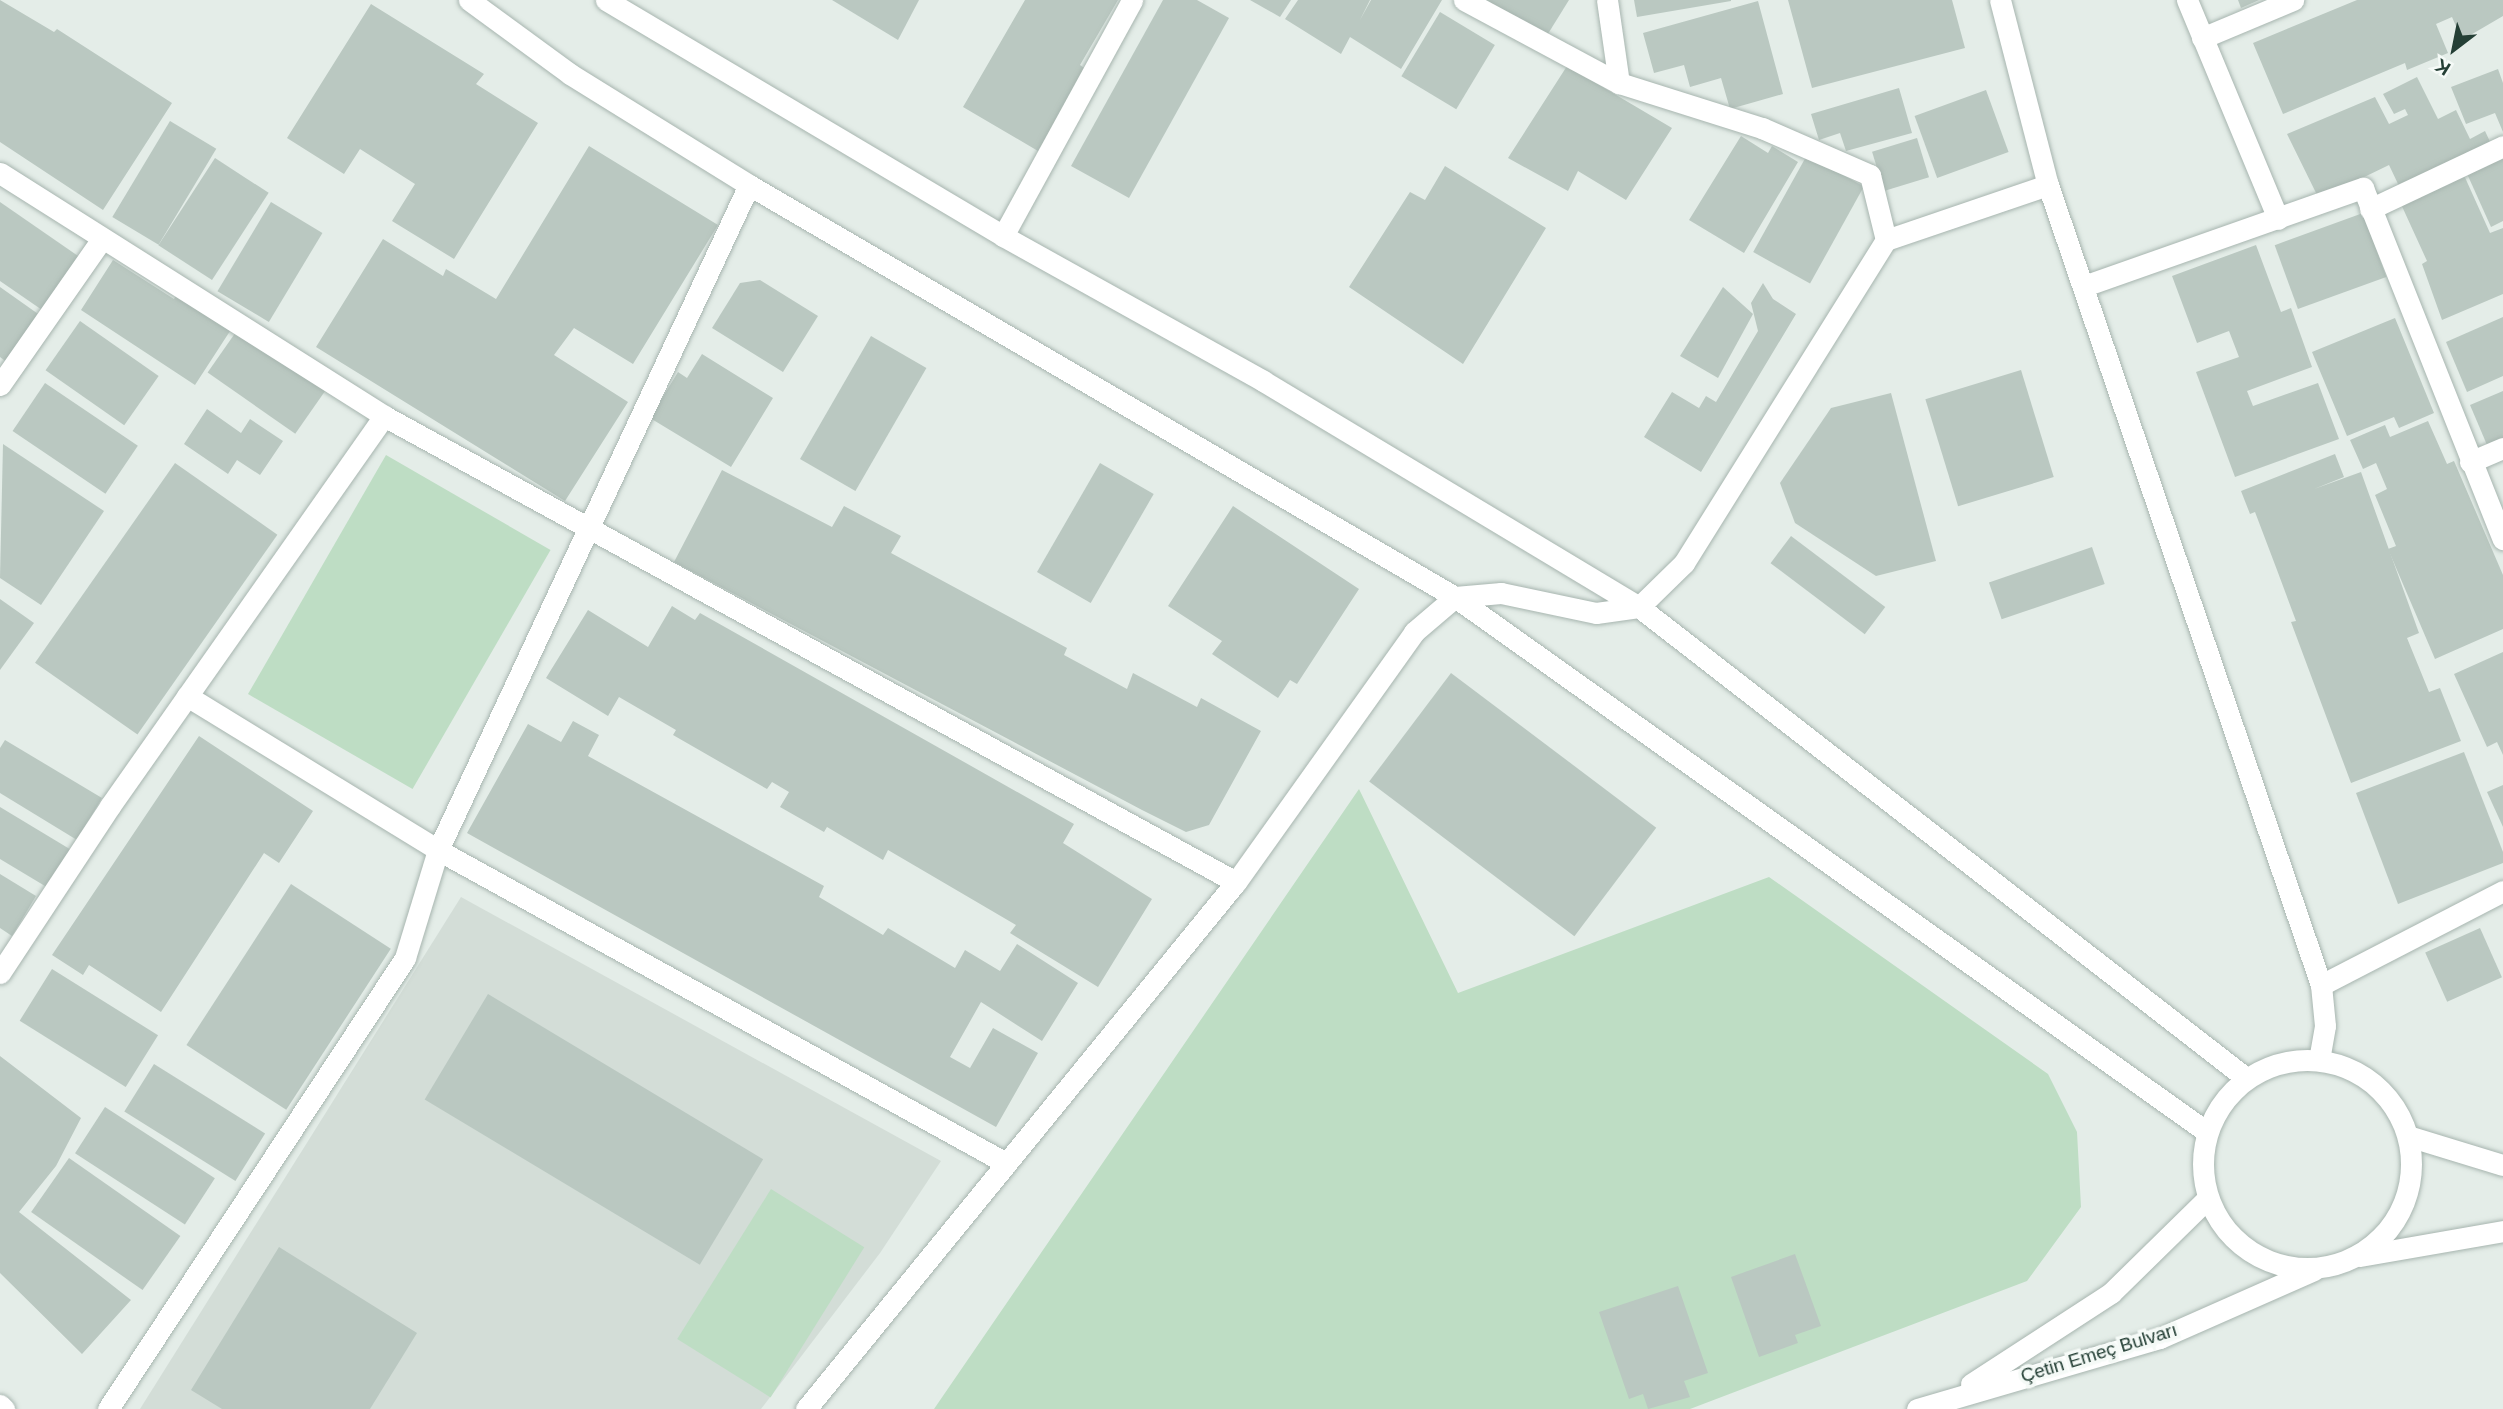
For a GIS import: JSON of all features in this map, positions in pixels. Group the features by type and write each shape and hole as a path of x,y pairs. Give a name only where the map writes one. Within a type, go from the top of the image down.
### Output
{"street":[{"path":"469,0 570,74 749,185 1455,597 2207,1132"},
{"path":"606,0 1003,236 1263,381 1639,607 2246,1079"},
{"path":"1003,236 1132,0"},
{"path":"1464,0 1619,83 1762,128 1870,175 1885,240"},
{"path":"1607,0 1619,83"},
{"path":"2000,0 2048,185 2321,985 2325,1026 2319,1059"},
{"path":"2187,0 2278,219"},
{"path":"2202,38 2293,0"},
{"path":"2370,209 2503,146"},
{"path":"0,173 384,416 589,532 1236,882"},
{"path":"108,1409 405,958 438,850 749,185"},
{"path":"806,1409 1236,882 1413,632 1455,597 1501,593 1596,613 1639,607 1684,563 1885,240 2048,185"},
{"path":"2084,286 2363,188 2470,462 2503,539"},
{"path":"0,385 102,239"},
{"path":"0,973 187,696 384,416"},
{"path":"2470,462 2503,448"},
{"path":"187,696 438,850 1006,1163"},
{"path":"2321,985 2503,891"},
{"path":"2354,1257 2383,1236 2403,1207 2412,1172 2408,1136 2396,1108 2375,1084 2349,1068 2319,1059 2281,1063 2246,1079 2223,1102 2207,1132 2203,1165 2208,1198 2225,1229 2252,1252 2285,1266 2320,1267 2354,1257 2503,1231"},
{"path":"2408,1136 2503,1165"},
{"name":"Çetin Emeç Bulvarı","path":"1952,1396 2111,1293 2208,1198"},
{"name":"Çetin Emeç Bulvarı","path":"1917,1409 1952,1396 2160,1338 2320,1267"},
{"path":"0,1405 4,1409"}],"shaded area":[{"path":"461,897 941,1161 880,1253 761,1409 140,1409"}],"green space":[{"path":"386,455 551,550 413,789 248,694"},
{"path":"1359,789 1458,993 1769,877 2048,1074 2077,1132 2081,1207 2027,1281 1690,1409 934,1409"},
{"path":"771,1189 864,1247 770,1397 677,1339"}],"building":[{"path":"0,0 54,32 57,29 172,103 103,210 0,142"},
{"path":"832,0 919,0 898,40"},
{"path":"1025,0 1118,0 1080,65 1087,70 1038,151 963,107"},
{"path":"1163,0 1197,0 1229,18 1129,198 1071,166"},
{"path":"1250,0 1291,0 1280,17"},
{"path":"1298,0 1370,0 1360,20 1371,0 1442,0 1401,69 1350,37 1341,54 1285,19"},
{"path":"1486,0 1569,0 1546,37"},
{"path":"1634,0 1731,0 1731,1 1637,17"},
{"path":"1788,0 1952,0 1965,48 1812,88"},
{"path":"2238,0 2259,0 2241,8"},
{"path":"2357,0 2503,0 2503,16 2462,40 2452,17 2436,24 2448,53 2407,70 2405,63 2283,114 2253,43"},
{"path":"1758,1 1783,94 1730,109 1721,78 1690,87 1684,65 1654,73 1643,33"},
{"path":"371,4 484,74 476,84 538,123 454,259 392,221 415,184 360,149 344,174 287,138"},
{"path":"1440,12 1495,45 1456,109 1401,76"},
{"path":"1567,66 1672,128 1626,200 1578,171 1568,191 1508,158"},
{"path":"2498,69 2503,83 2503,132 2495,113 2466,124 2451,87"},
{"path":"2417,77 2438,119 2456,110 2470,139 2485,131 2493,148 2399,186 2389,165 2319,199 2287,134 2375,97 2389,124 2408,115 2405,109 2394,114 2383,94"},
{"path":"1899,88 1912,133 1846,151 1840,133 1819,140 1811,114"},
{"path":"1986,90 2009,152 1937,178 1915,116"},
{"path":"170,121 216,149 159,245 112,217"},
{"path":"1741,136 1768,153 1772,146 1798,162 1744,253 1689,220"},
{"path":"1917,138 1929,177 1884,191 1872,152"},
{"path":"589,146 718,225 633,364 574,328 554,355 628,402 565,501 316,347 383,239 443,276 446,269 496,299"},
{"path":"2503,150 2503,221 2491,227 2464,167"},
{"path":"1807,155 1864,187 1810,284 1753,252"},
{"path":"215,158 269,193 212,280 158,245"},
{"path":"1445,166 1546,228 1463,364 1349,287 1410,192 1425,200"},
{"path":"2463,173 2490,233 2503,228 2503,294 2442,320 2422,264 2427,261 2400,202"},
{"path":"0,202 81,258 45,312 0,281"},
{"path":"271,202 322,233 269,322 217,291"},
{"path":"2363,213 2386,277 2298,309 2275,245"},
{"path":"2256,245 2281,312 2291,308 2312,367 2247,391 2253,406 2318,383 2339,439 2235,477 2196,372 2239,357 2229,331 2197,343 2172,276"},
{"path":"113,260 174,299 178,292 232,328 195,385 81,310"},
{"path":"760,280 818,316 783,372 712,328 740,283"},
{"path":"1763,283 1773,299 1796,314 1701,472 1644,437 1672,392 1699,408 1706,396 1716,402 1758,331 1751,303"},
{"path":"0,287 41,316 8,363 0,357"},
{"path":"1723,287 1753,314 1718,378 1680,356"},
{"path":"2503,317 2503,376 2467,392 2446,342"},
{"path":"2395,318 2434,413 2399,428 2394,417 2347,436 2312,352"},
{"path":"80,321 159,376 124,425 46,370"},
{"path":"238,329 326,390 295,434 208,372"},
{"path":"871,336 926,368 855,491 800,459"},
{"path":"702,354 773,398 731,467 650,418 678,372 687,378"},
{"path":"2021,370 2054,477 1958,506 1925,399"},
{"path":"45,383 138,446 105,494 13,431"},
{"path":"2503,391 2503,447 2490,452 2470,405"},
{"path":"1891,393 1936,561 1876,576 1795,523 1780,483 1831,408"},
{"path":"207,409 241,433 250,419 283,441 260,475 237,460 228,474 184,444"},
{"path":"2428,421 2447,464 2454,461 2503,575 2503,629 2435,659 2388,549 2396,546 2375,495 2387,489 2376,463 2363,469 2350,440 2385,425 2390,437"},
{"path":"3,444 104,511 41,605 0,578"},
{"path":"2335,454 2344,477 2314,489 2361,472 2419,633 2407,638 2429,692 2440,688 2461,741 2351,783 2291,622 2296,621 2277,570 2255,512 2250,514 2241,491"},
{"path":"175,463 277,535 137,735 35,663"},
{"path":"1100,463 1154,494 1091,603 1037,572"},
{"path":"722,470 832,527 844,506 901,536 891,553 1067,648 1064,655 1127,689 1133,673 1197,707 1201,698 1261,731 1209,825 1186,832 674,562"},
{"path":"1233,506 1359,589 1297,684 1290,680 1278,698 1212,654 1222,641 1168,606"},
{"path":"1791,536 1885,607 1865,634 1771,563"},
{"path":"2092,547 2105,584 2002,619 1989,582"},
{"path":"0,599 34,623 0,670"},
{"path":"672,606 695,620 700,613 1074,824 1063,843 1152,899 1098,987 1010,933 1016,925 888,850 883,860 827,827 824,832 780,807 789,792 772,782 767,789 673,735 676,730 619,697 608,716 546,678 588,610 648,647"},
{"path":"2503,652 2503,755 2497,742 2487,747 2454,674"},
{"path":"1451,673 1656,828 1574,936 1369,782"},
{"path":"573,721 599,735 588,756 824,886 819,897 883,935 888,928 955,968 965,950 1000,971 1017,944 1078,983 1042,1041 981,1002 950,1057 970,1068 993,1028 1038,1053 996,1127 467,833 528,724 561,742"},
{"path":"199,736 313,811 279,863 264,853 161,1012 89,965 83,975 52,955"},
{"path":"5,740 102,798 77,840 0,793 0,748"},
{"path":"2464,752 2503,852 2503,863 2398,904 2356,793"},
{"path":"2503,785 2503,827 2487,792"},
{"path":"0,807 73,851 50,889 0,859"},
{"path":"0,874 36,896 12,936 0,928"},
{"path":"291,884 391,949 286,1110 186,1045"},
{"path":"2480,928 2502,977 2447,1002 2425,952"},
{"path":"52,969 158,1035 126,1087 20,1021"},
{"path":"488,994 763,1159 700,1265 425,1099"},
{"path":"0,1056 81,1118 56,1166 19,1212 131,1300 82,1354 0,1273"},
{"path":"154,1064 265,1133 235,1181 124,1111"},
{"path":"105,1107 215,1178 185,1224 75,1153"},
{"path":"69,1158 180,1236 143,1290 31,1212"},
{"path":"279,1247 417,1333 370,1409 222,1409 191,1390"},
{"path":"1795,1254 1821,1326 1795,1335 1798,1343 1759,1357 1731,1277"},
{"path":"1678,1286 1708,1373 1684,1381 1690,1397 1648,1409 1643,1394 1629,1399 1599,1312"}]}
